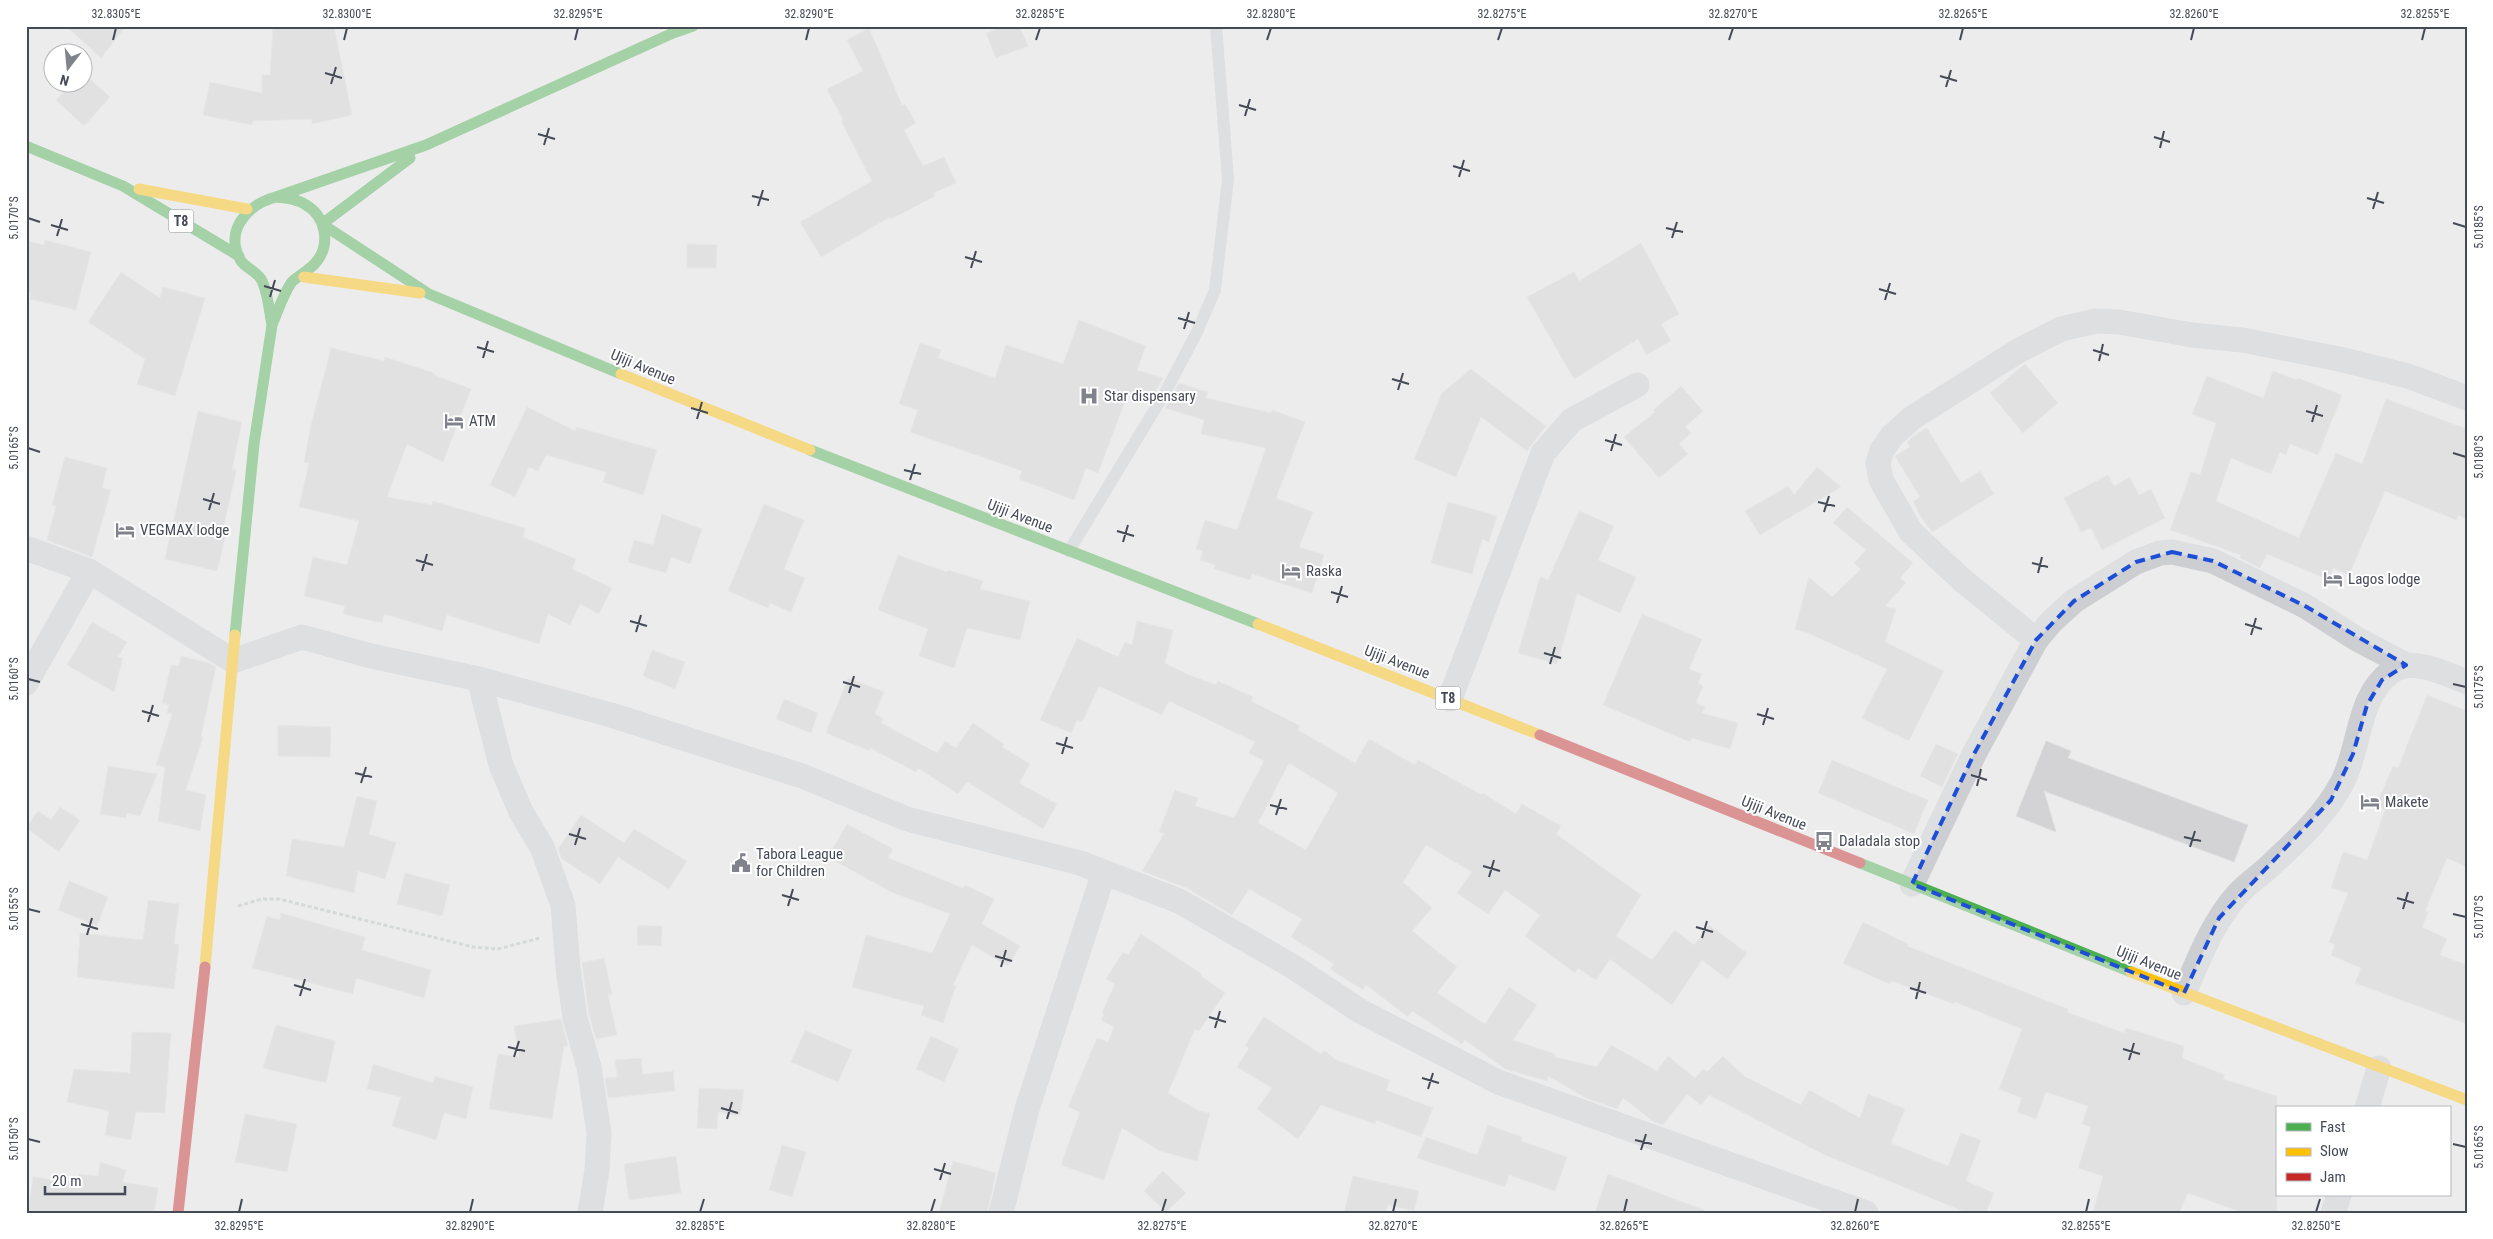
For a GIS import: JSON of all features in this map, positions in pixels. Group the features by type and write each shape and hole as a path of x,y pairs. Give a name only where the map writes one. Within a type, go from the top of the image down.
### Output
{"main road":[{"path":"272,325 261,278 248,269 239,256 236,240 238,225 247,209 264,199 426,145 673,33 693,26"},
{"path":"322,224 426,145"},
{"name":"T8","path":"26,146 123,186 239,256"},
{"name":"T8","path":"123,186 247,209"},
{"path":"178,1213 207,963 233,661 258,408 272,325 292,281 304,277 314,268 321,257 326,243 322,224 308,206 294,199 276,196"},
{"name":"T8","path":"322,224 429,294"},
{"name":"T8","path":"304,277 429,294"},
{"name":"Ujiji Avenue","path":"429,294 685,401 1450,699 2184,994 2467,1100"}],"street":[{"path":"2036,640 1961,579 1911,532 1881,480 1878,463 1882,450 1892,436 1912,418 2018,351 2061,328 2096,321 2119,322 2192,335 2242,340 2339,359 2408,376 2467,398"},
{"path":"1450,699 1543,453 1572,420 1637,386"},
{"path":"26,548 89,571 233,661 302,637 371,656 479,679 612,715 802,776 907,819 950,832 1053,855 1104,872 1178,901 1292,966 1360,1011 1498,1082 1866,1213"},
{"path":"1912,884 1974,754 2036,640 2074,601 2136,562 2160,553 2172,552 2212,561 2305,606 2357,639 2406,665 2434,670 2467,682"},
{"path":"26,682 89,571"},
{"path":"2184,994 2219,918 2239,893 2273,864 2314,822 2332,800 2343,781 2353,754 2366,705 2382,680 2392,671 2406,665"},
{"path":"479,679 501,765 510,788 542,846 563,905 568,968 599,1133 597,1170 590,1213"},
{"path":"1000,1213 1027,1109 1104,872"},
{"path":"2368,1106 2379,1068"},
{"path":"2334,1213 2339,1196"}],"lane":[{"path":"1069,551 1166,392 1197,332 1214,290 1228,178 1216,26"}],"path":[{"path":"236,907 262,899 280,899 463,944 498,949 549,935 565,925"}],"highlighted area":[{"path":"2172,552 2213,561 2305,606 2406,665 2382,680 2367,705 2353,754 2331,800 2219,918 2184,993 1912,884 1974,754 2036,640 2074,601 2136,562"}],"building":[{"path":"66,26 126,26 101,58 92,50 92,42 84,42"},
{"path":"273,26 334,26 352,115 312,124 312,119 253,121 252,125 203,115 210,82 262,93 262,75 270,75"},
{"path":"1004,26 1019,26 1028,46 996,58 986,33"},
{"path":"869,28 902,105 905,104 916,123 904,130 923,166 944,157 956,183 933,193 935,196 891,219 890,217 821,257 800,222 872,181 827,89 863,71 847,40"},
{"path":"92,81 110,97 84,126 56,100 64,92 92,92"},
{"path":"45,240 91,252 76,310 30,299 31,293 26,292 26,241 44,245"},
{"path":"1641,243 1679,314 1661,324 1671,341 1646,355 1638,339 1574,379 1527,297 1574,272 1579,281"},
{"path":"687,244 717,245 716,268 687,268"},
{"path":"121,272 160,298 163,287 205,298 175,396 137,384 145,359 88,322"},
{"path":"1079,320 1146,346 1137,370 1163,378 1149,403 1127,396 1098,473 1086,468 1074,500 1019,479 1022,471 910,432 918,410 899,404 920,343 941,350 938,358 995,378 1006,345 1063,364"},
{"path":"331,348 384,361 385,357 434,373 434,375 471,389 443,462 407,444 387,497 432,505 433,501 525,528 523,537 576,559 572,569 612,588 599,614 580,604 570,625 548,614 539,644 447,615 442,631 384,614 382,623 343,614 345,606 304,596 313,557 347,565 359,521 299,507 309,463 304,462 311,425"},
{"path":"2025,364 2058,403 2023,433 1990,393"},
{"path":"1471,369 1546,426 1527,451 1481,417 1456,477 1414,459 1442,393"},
{"path":"2273,371 2297,380 2298,378 2342,395 2318,455 2290,444 2286,455 2280,452 2271,474 2231,458 2216,501 2299,538 2336,453 2362,464 2386,399 2467,429 2467,519 2458,515 2456,520 2385,491 2349,575 2333,568 2329,580 2267,554 2260,568 2240,558 2241,555 2170,530 2191,472 2200,475 2216,423 2192,414 2207,376 2263,398"},
{"path":"1179,383 1208,392 1206,398 1271,413 1272,410 1305,422 1276,498 1313,512 1299,547 1324,555 1312,593 1252,574 1250,580 1214,569 1215,565 1200,560 1203,551 1196,549 1205,520 1237,530 1266,448 1201,434 1204,420 1165,408"},
{"path":"1681,386 1703,411 1685,427 1691,433 1679,444 1688,454 1659,478 1624,437 1655,412 1653,410"},
{"path":"527,407 575,431 576,427 657,450 643,495 603,482 606,472 546,455 538,471 529,467 515,497 490,485"},
{"path":"198,411 242,422 232,469 236,470 222,533 226,534 217,571 165,559"},
{"path":"1927,428 1961,483 1980,471 1994,494 1932,532 1913,502 1920,497 1895,456 1910,447 1907,442 1912,437"},
{"path":"65,457 107,468 102,488 111,490 92,557 47,540 56,506 52,505"},
{"path":"1817,467 1841,487 1760,535 1745,511 1788,486 1794,495"},
{"path":"2108,475 2114,486 2130,477 2139,495 2151,489 2165,518 2102,550 2091,528 2081,532 2064,498"},
{"path":"1448,502 1497,516 1489,542 1482,539 1472,574 1431,563"},
{"path":"764,504 804,520 784,569 805,578 791,612 770,603 768,608 728,591"},
{"path":"1847,507 1913,563 1900,578 1906,583 1885,606 1896,609 1885,642 1944,671 1909,741 1862,718 1887,669 1808,633 1795,629 1809,577 1832,597 1861,569 1854,563 1866,550 1833,523"},
{"path":"1579,511 1614,526 1598,560 1636,577 1620,613 1577,594 1557,664 1518,653 1540,577 1548,580"},
{"path":"662,514 702,529 690,564 671,557 666,573 628,562 634,540 653,545"},
{"path":"898,555 947,572 948,570 983,581 980,589 1030,601 1020,640 967,628 954,668 919,656 928,629 878,610"},
{"path":"1642,614 1702,639 1689,669 1702,674 1698,683 1703,686 1696,703 1705,707 1702,713 1738,723 1730,749 1692,738 1690,742 1603,705"},
{"path":"1137,621 1173,630 1165,663 1189,675 1216,685 1218,681 1253,697 1251,701 1300,726 1298,730 1355,763 1369,739 1415,765 1418,760 1482,795 1483,793 1516,814 1522,804 1561,826 1556,834 1641,895 1616,936 1652,960 1675,930 1694,945 1709,925 1747,953 1727,979 1702,960 1672,1005 1610,959 1596,980 1578,968 1575,973 1525,936 1540,915 1505,890 1488,914 1457,893 1472,872 1426,845 1403,882 1432,908 1412,931 1457,967 1437,993 1485,1024 1509,987 1537,1005 1513,1040 1555,1054 1555,1057 1597,1067 1611,1045 1657,1071 1668,1056 1695,1078 1703,1069 1707,1072 1723,1056 1744,1076 1801,1105 1809,1090 1860,1118 1868,1094 1884,1100 1905,1109 1891,1143 1948,1166 1961,1133 1981,1140 1966,1181 1994,1193 1986,1213 1968,1213 1825,1155 1709,1095 1701,1105 1687,1094 1663,1125 1654,1122 1623,1098 1617,1109 1586,1098 1548,1076 1547,1081 1505,1069 1465,1040 1462,1044 1412,1011 1408,1017 1366,985 1363,990 1330,969 1334,964 1291,937 1302,919 1249,889 1232,915 1187,888 1142,871 1164,834 1159,832 1175,790 1198,798 1195,806 1234,818 1264,761 1249,753 1255,742 1169,701 1162,715 1099,686 1082,722 1077,720 1071,733 1040,720 1077,638 1118,657 1125,642 1132,645","holes":["1289,763 1338,793 1306,850 1258,823"]},
{"path":"92,622 127,642 118,657 123,658 114,692 67,665"},
{"path":"652,650 685,662 675,689 643,676"},
{"path":"181,656 209,663 216,667 201,736 203,737 186,790 206,795 200,831 158,821 165,767 156,765 172,714 167,713 169,705 162,703 171,665 179,666"},
{"path":"848,678 884,692 875,714 883,718 881,723 937,753 945,741 956,748 973,723 1004,744 1002,747 1030,764 1019,783 1057,804 1043,829 967,782 958,794 918,768 916,772 870,748 870,751 826,733"},
{"path":"2427,695 2467,711 2467,867 2447,858 2425,911 2428,912 2422,927 2447,939 2440,955 2467,965 2467,1024 2355,983 2361,968 2331,955 2335,945 2329,942 2348,893 2331,888 2343,852 2367,860 2385,810 2376,806 2393,766 2398,768"},
{"path":"784,699 818,713 811,733 776,719"},
{"path":"278,725 331,727 330,757 278,756"},
{"path":"2046,741 2071,751 2068,758 2248,825 2234,862 2044,791 2056,832 2016,816"},
{"path":"1936,744 1958,754 1942,787 1920,776"},
{"path":"1832,760 1928,800 1914,834 1818,793"},
{"path":"108,766 157,774 140,816 127,813 126,818 100,814"},
{"path":"357,796 377,801 369,834 396,843 385,879 358,871 354,893 286,876 292,839 344,847"},
{"path":"60,807 80,820 59,852 26,828 38,811 51,820"},
{"path":"581,815 624,843 634,829 687,861 669,889 618,857 600,884 562,859 558,849"},
{"path":"847,824 893,849 888,858 963,888 965,885 994,899 982,924 1020,946 1008,966 972,945 953,985 956,986 943,1023 921,1015 924,1006 852,987 866,935 932,953 950,914 891,892 828,857"},
{"path":"405,873 450,885 442,916 397,904"},
{"path":"69,881 108,897 97,926 58,910"},
{"path":"148,900 179,904 174,944 179,944 174,989 77,977 80,933 143,940"},
{"path":"281,913 365,937 362,950 431,970 424,998 356,978 353,994 252,968 267,916 280,920"},
{"path":"1863,922 1908,944 1907,946 2068,1009 2067,1012 2124,1033 2126,1028 2184,1046 2182,1058 2225,1075 2223,1079 2277,1096 2277,1213 2244,1213 2188,1193 2179,1213 2093,1213 2103,1176 2078,1168 2091,1127 2082,1124 2088,1106 2046,1092 2036,1119 2017,1112 2022,1098 1999,1089 2022,1029 1955,1002 1954,1004 1891,981 1889,984 1843,963"},
{"path":"638,925 662,926 661,946 637,945"},
{"path":"1141,934 1202,974 1201,976 1225,993 1199,1031 1195,1029 1168,1093 1199,1111 1210,1113 1197,1161 1160,1151 1122,1128 1104,1180 1061,1165 1080,1112 1068,1107 1097,1038 1108,1042 1114,1027 1101,1020 1104,1014 1102,1013 1115,984 1106,979 1123,952 1128,955"},
{"path":"604,958 612,994 608,995 617,1035 596,1039 589,1015 582,963"},
{"path":"1264,1017 1321,1054 1324,1050 1336,1060 1390,1080 1386,1090 1433,1108 1421,1137 1376,1120 1375,1124 1321,1105 1298,1139 1257,1109 1272,1088 1237,1067 1249,1048 1245,1045"},
{"path":"561,1019 568,1046 564,1046 552,1119 489,1109 498,1054 519,1057 514,1026"},
{"path":"276,1025 335,1041 326,1083 263,1068"},
{"path":"805,1030 852,1050 838,1082 791,1062"},
{"path":"132,1032 171,1033 165,1113 136,1112 131,1140 105,1135 109,1111 67,1102 74,1069 130,1073"},
{"path":"931,1036 959,1049 944,1082 916,1069"},
{"path":"641,1058 643,1074 673,1071 675,1091 608,1098 605,1078 617,1077 615,1060"},
{"path":"373,1064 433,1083 435,1076 473,1087 466,1119 444,1113 436,1140 392,1126 401,1097 367,1089"},
{"path":"699,1088 744,1090 740,1116 718,1112 717,1129 697,1128"},
{"path":"245,1114 297,1124 287,1172 235,1162"},
{"path":"1488,1125 1522,1137 1521,1141 1567,1157 1555,1191 1509,1175 1505,1187 1417,1158 1426,1137 1477,1155"},
{"path":"782,1145 806,1152 792,1197 769,1190"},
{"path":"676,1156 681,1193 629,1200 624,1164"},
{"path":"953,1161 996,1173 987,1213 939,1213"},
{"path":"100,1162 126,1170 123,1182 158,1188 154,1213 28,1213 33,1177 79,1183 79,1174 98,1176"},
{"path":"1163,1171 1186,1193 1166,1212 1144,1191"},
{"path":"1608,1174 1704,1210 1704,1213 1595,1213"},
{"path":"1353,1176 1419,1191 1414,1211 1388,1205 1386,1213 1344,1213"}],"traffic: fast":[{"path":"276,197 426,145 673,33 693,26"},
{"path":"26,146 123,186 239,256"},
{"path":"322,224 410,158"},
{"path":"276,197 299,201 313,210 322,223 325,238 324,246 317,261 311,268 293,281 288,288 272,325 267,295 263,284 259,277 241,261 236,250 235,239 241,220 248,212 256,206 276,197"},
{"path":"322,224 429,294 621,374"},
{"path":"235,635 254,444 272,325"},
{"path":"810,450 1258,624"},
{"path":"1860,863 2131,972"}],"traffic: slow":[{"path":"139,189 247,209"},
{"path":"304,277 420,293"},
{"path":"621,374 810,450"},
{"path":"1258,624 1540,735"},
{"path":"205,967 235,635"},
{"path":"2131,972 2467,1100"}],"traffic: jam":[{"path":"1540,735 1860,863"},
{"path":"178,1213 205,967"}],"place":[{"name":"Star dispensary","path":"1089,396"},
{"name":"ATM","path":"454,421"},
{"name":"VEGMAX lodge","path":"125,530"},
{"name":"Raska","path":"1291,571"},
{"name":"Lagos lodge","path":"2333,579"},
{"name":"Makete","path":"2370,802"},
{"name":"Daladala stop","path":"1824,841"},
{"name":"Tabora League for Children","path":"741,863"}]}
